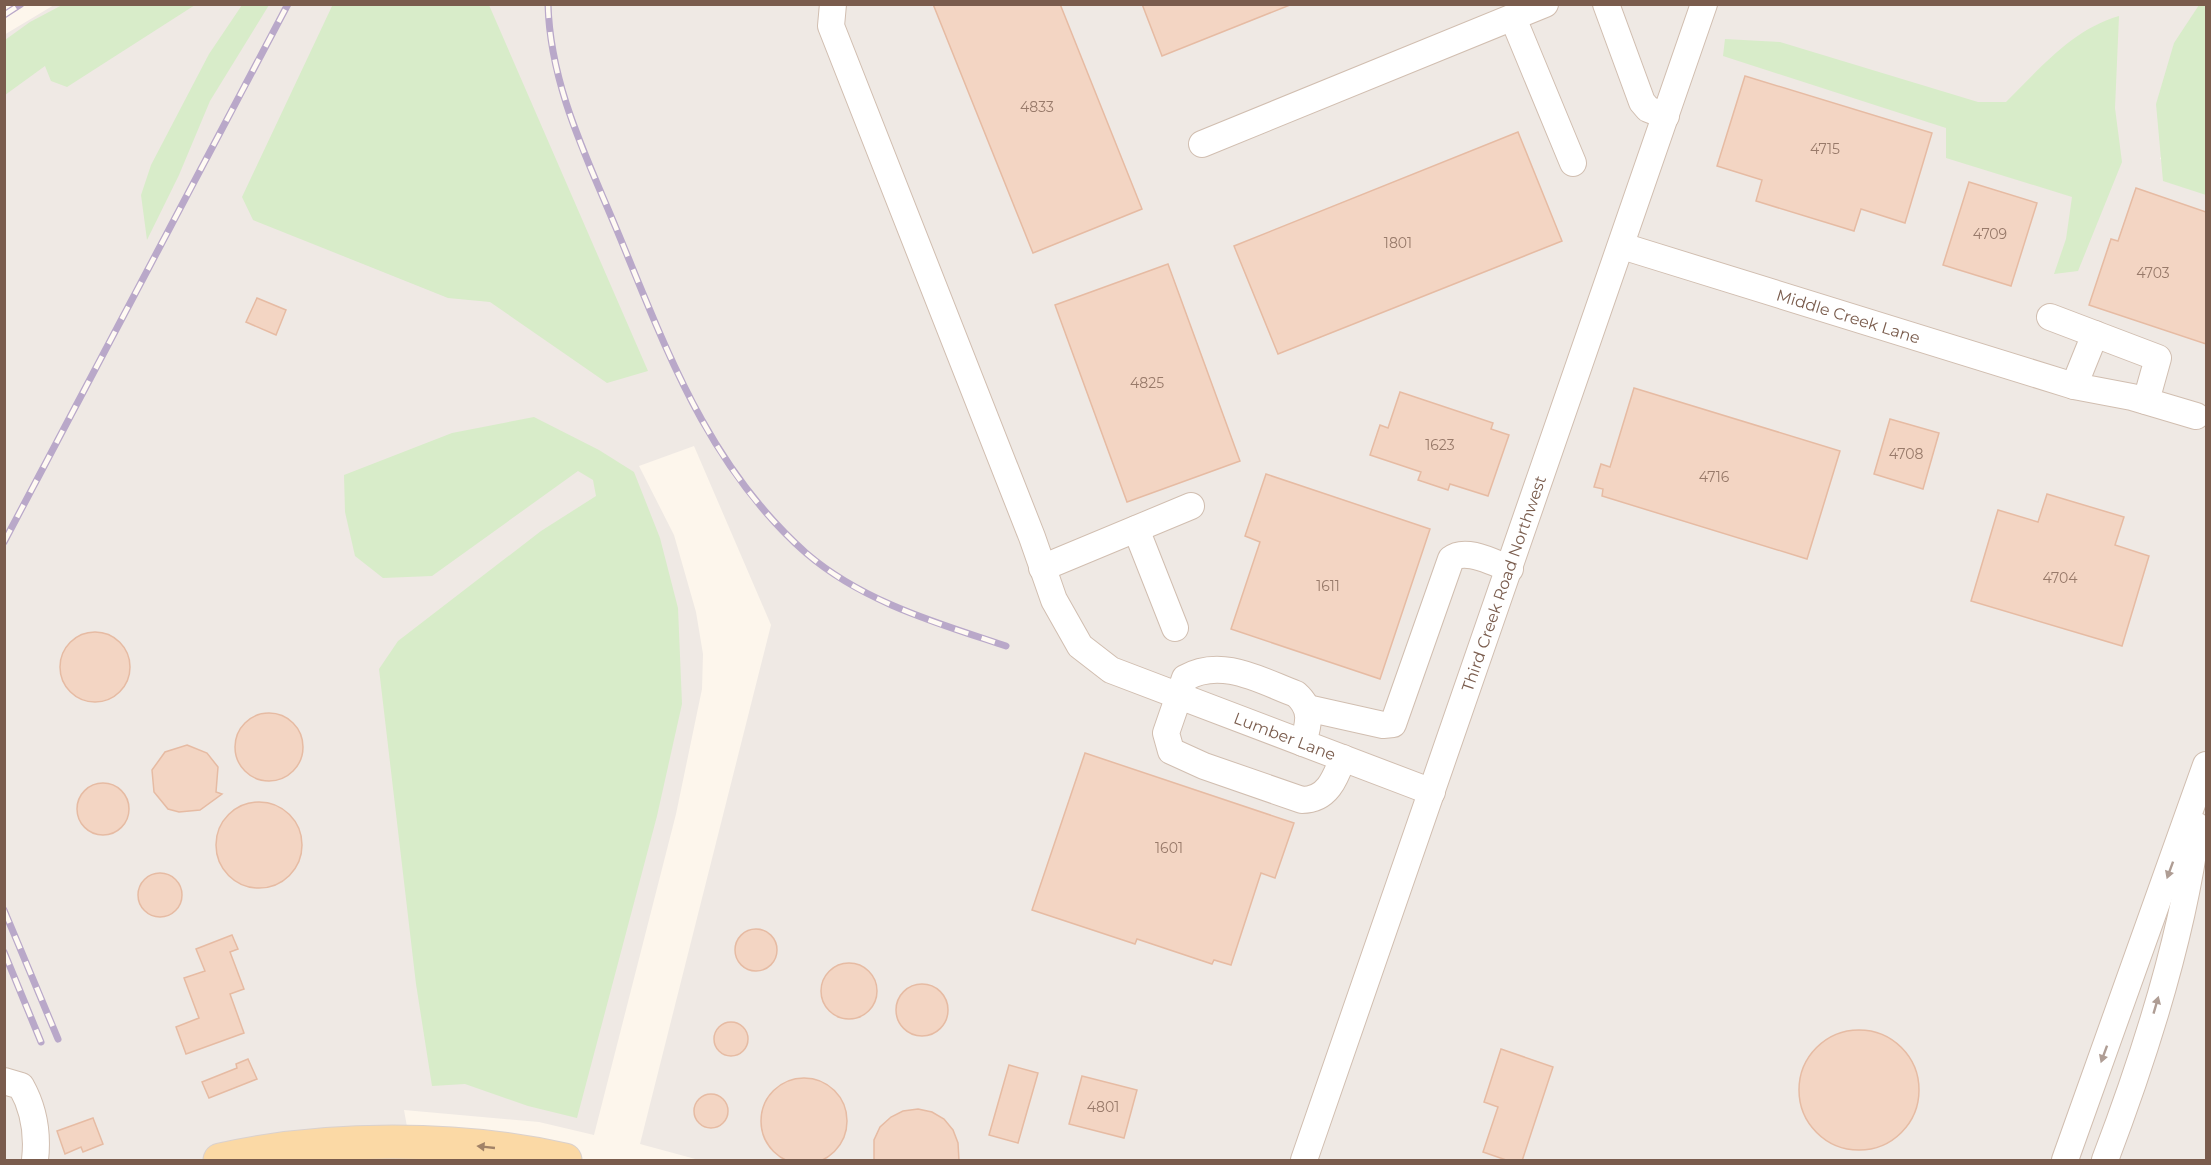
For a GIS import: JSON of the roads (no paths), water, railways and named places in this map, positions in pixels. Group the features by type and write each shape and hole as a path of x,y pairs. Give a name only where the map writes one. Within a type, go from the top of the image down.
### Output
{"main road":[{"path":"220,1161 247,1154 342,1144 441,1142 506,1149 565,1161"}],"street":[{"name":"Lumber Lane","path":"833,4 831,26 1054,600 1080,646 1111,670 1432,792"},
{"path":"1202,144 1545,4"},
{"path":"1606,4 1642,102 1648,109 1666,116"},
{"name":"Third Creek Road Northwest","path":"1304,1161 1704,4"},
{"path":"1513,18 1574,163"},
{"name":"Middle Creek Lane","path":"1622,246 2074,386 2146,401 2196,416"},
{"path":"2050,317 2158,358 2146,401"},
{"path":"2074,386 2095,334"},
{"path":"1042,568 1191,506"},
{"path":"1136,529 1175,628"},
{"path":"1307,708 1383,725 1393,724 1451,559 1456,555 1470,555 1510,569"},
{"path":"1303,743 1309,722 1307,708 1296,694 1236,671 1220,669 1196,672 1185,678 1177,695 1166,733 1171,751 1204,766 1302,800 1318,798 1330,787 1343,758"},
{"path":"2065,1161 2206,765"},
{"path":"2105,1161 2198,888 2197,795"},
{"path":"4,1081 21,1086 27,1096 37,1132 35,1161"}],"railway":[{"path":"4,15 21,4"},
{"path":"4,542 288,4"},
{"path":"548,4 555,63 562,91 582,147 672,360 715,443 741,482 771,518 806,553 852,585 876,598 927,619 1006,646"},
{"path":"4,910 58,1039"},
{"path":"4,952 41,1042"}]}
